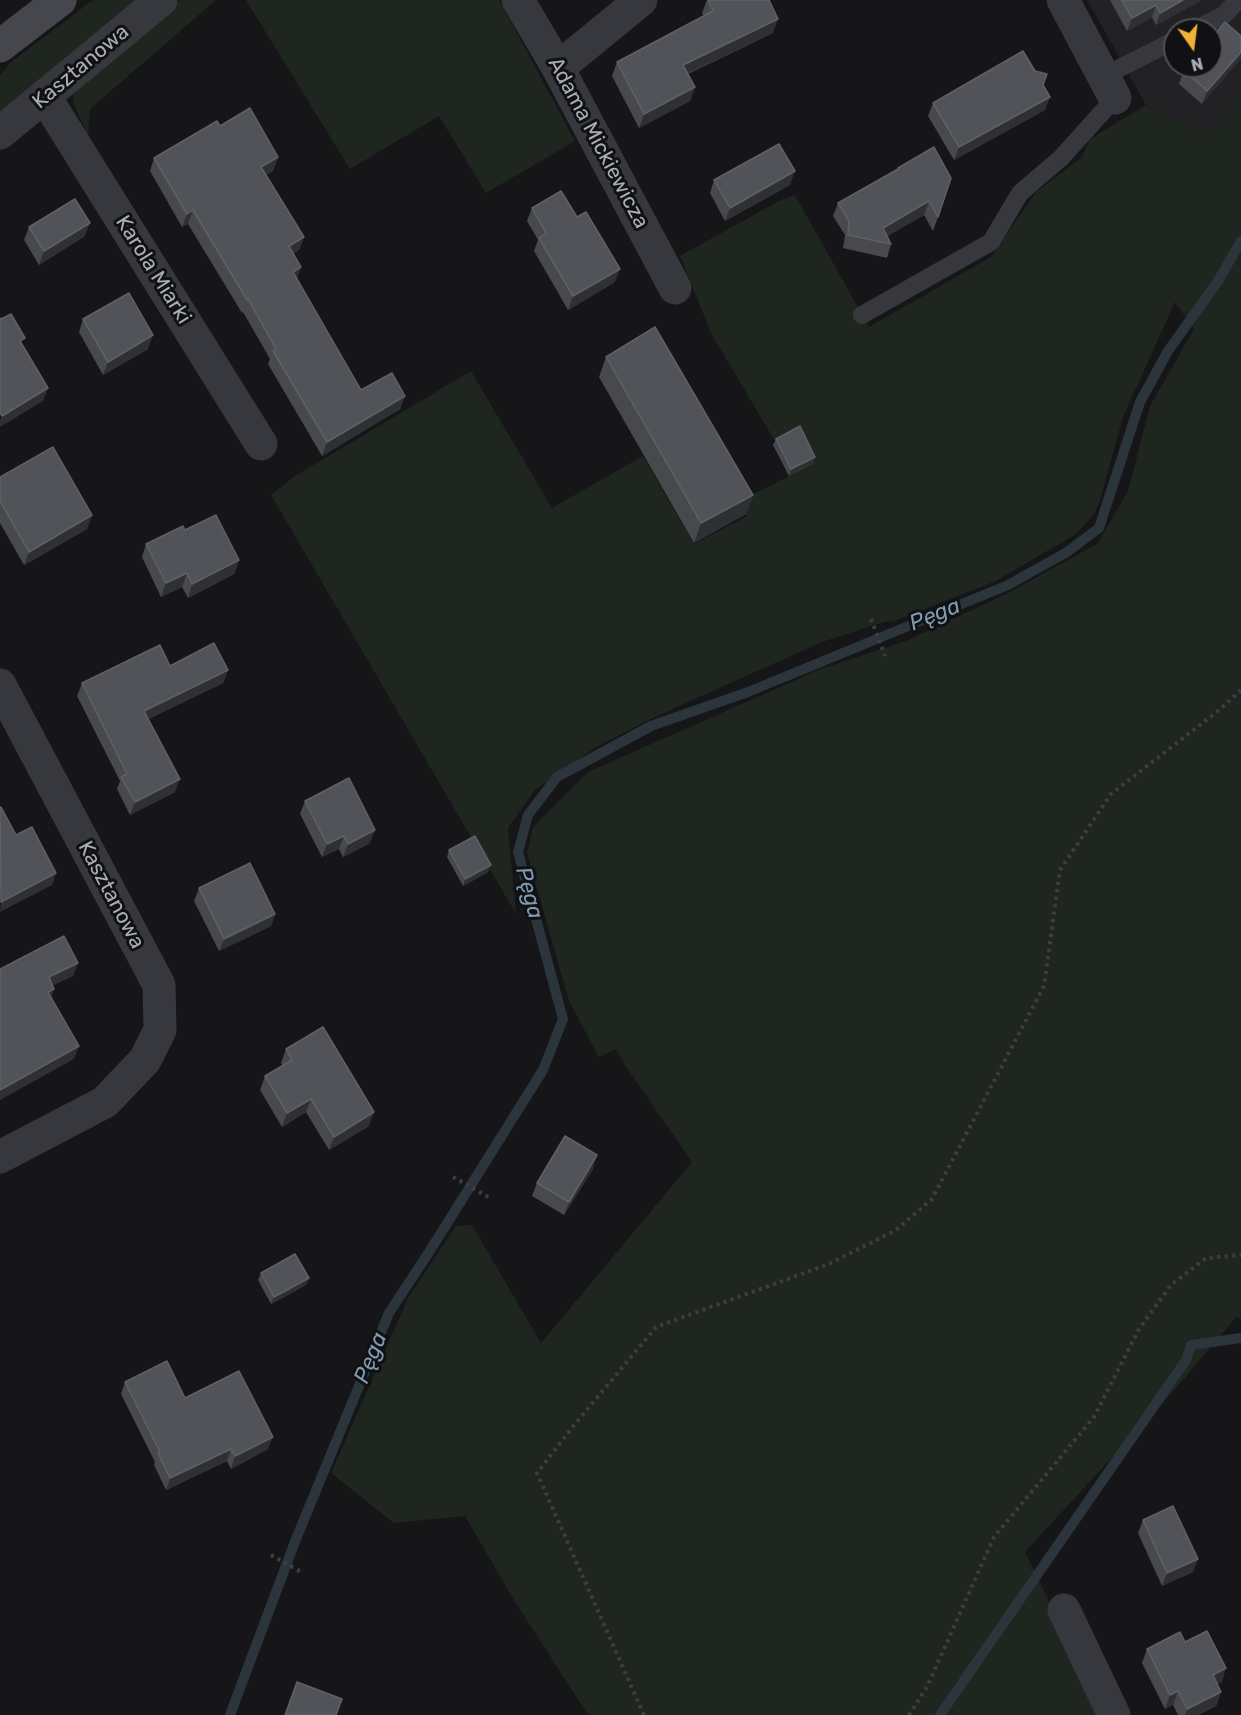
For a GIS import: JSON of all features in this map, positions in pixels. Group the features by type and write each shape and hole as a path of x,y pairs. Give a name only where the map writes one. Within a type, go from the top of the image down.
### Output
{"main road":[{"path":"0,46 60,0"}],"street":[{"name":"Kasztanowa","path":"0,133 161,0"},
{"name":"Adama Mickiewicza","path":"518,0 558,68 675,288"},
{"path":"558,68 641,0"},
{"path":"1063,0 1109,87"},
{"name":"Karola Miarki","path":"45,96 261,444"},
{"name":"Kasztanowa","path":"0,685 159,985 160,1030 145,1060 105,1102 0,1157"},
{"path":"1064,1610 1114,1715"}],"lane":[{"path":"1218,18 1238,0"},
{"path":"862,315 992,242 1020,193 1061,158 1109,87 1163,49"}],"path":[{"path":"871,619 885,656"},
{"path":"644,1715 537,1473 656,1327 829,1264 896,1230 932,1199 1044,986 1060,870 1111,794 1218,711 1241,690"},
{"path":"453,1177 490,1198"},
{"path":"909,1715 927,1687 993,1537 1094,1417 1139,1329 1171,1285 1206,1258 1241,1255"},
{"path":"271,1556 303,1573"}],"shaded area":[{"path":"93,0 137,0 0,112 0,75 10,63"},
{"path":"180,0 216,0 90,109 88,136 74,105 73,96 79,84"},
{"path":"246,0 499,0 575,141 486,193 439,116 350,169"},
{"path":"1087,0 1241,0 1241,98 1209,135 1146,105"},
{"path":"1241,98 1241,1319 1236,1317 1178,1386 1025,1552 1104,1715 588,1715 512,1597 465,1516 394,1523 331,1473 408,1298 456,1226 472,1225 541,1343 692,1162 616,1049 599,1057 569,1001 527,853 533,827 588,772 821,669 906,641 1008,593 1097,544 1128,491 1150,406 1194,329 1175,302 1123,417 1099,504 1092,517 1076,534 996,581 892,622 887,621 822,642 655,717 596,747 534,791 508,828 516,914 271,495 295,476 471,371 552,508 643,456 694,544 747,516 738,502 813,464 797,433 776,443 711,333 680,256 779,201 795,195 869,327 991,257 1036,192 1081,158 1090,139 1146,105 1209,135"}],"building":[{"path":"708,0 769,0 778,19 683,65 695,87 644,114 617,62 713,11"},
{"path":"1122,0 1183,0 1160,13 1156,5 1132,18"},
{"path":"1225,22 1241,36 1241,52 1223,73 1223,24"},
{"path":"1023,51 1035,71 1047,74 1043,85 1050,97 959,147 933,103"},
{"path":"1193,78 1218,78 1207,91"},
{"path":"250,108 278,157 261,167 304,237 289,246 301,267 293,272 361,390 392,373 405,396 327,442 273,351 276,349 248,299 193,210 187,214 154,158 217,121 220,126"},
{"path":"779,144 795,171 730,208 714,180"},
{"path":"934,147 951,178 938,217 929,201 883,228 891,244 848,235 849,221 838,203"},
{"path":"561,191 577,217 586,212 620,269 573,296 539,238 546,233 532,208"},
{"path":"75,199 90,223 44,251 29,227"},
{"path":"129,293 153,335 108,362 83,319"},
{"path":"11,314 25,338 20,341 48,388 2,416 0,413 0,318"},
{"path":"655,327 753,495 701,523 606,357"},
{"path":"800,426 815,457 791,469 776,439"},
{"path":"53,447 92,515 29,552 0,501 0,477"},
{"path":"216,515 239,560 192,584 187,573 166,583 146,544 183,526 185,530"},
{"path":"214,643 228,670 144,711 180,779 135,802 121,777 127,774 82,683 160,645 170,666"},
{"path":"349,778 375,830 348,844 344,836 327,844 305,801"},
{"path":"0,807 16,835 32,827 56,873 1,902"},
{"path":"475,836 491,865 465,879 449,850"},
{"path":"250,863 275,914 224,939 199,888"},
{"path":"64,936 78,963 49,977 54,989 48,992 79,1046 0,1090 0,969"},
{"path":"323,1027 374,1112 334,1137 311,1099 287,1113 265,1076 292,1060 286,1049"},
{"path":"565,1136 597,1155 569,1202 537,1183"},
{"path":"295,1254 309,1278 274,1297 261,1273"},
{"path":"167,1361 185,1398 239,1371 273,1437 235,1456 231,1449 170,1478 158,1453 160,1452 125,1382"},
{"path":"1173,1506 1198,1559 1167,1573 1143,1520"},
{"path":"1207,1631 1226,1668 1213,1675 1221,1692 1187,1709 1178,1691 1170,1695 1147,1649 1180,1632 1185,1642"},
{"path":"297,1682 342,1699 336,1715 285,1715"}],"waterway":[{"name":"Pęga","path":"230,1715 296,1539 389,1313 543,1070 563,1019 518,852 528,815 557,777 651,726 748,692 1008,585 1067,552 1099,528 1140,402 1168,351 1218,281 1241,241"},
{"path":"940,1715 1186,1360 1191,1345 1241,1338"}]}
